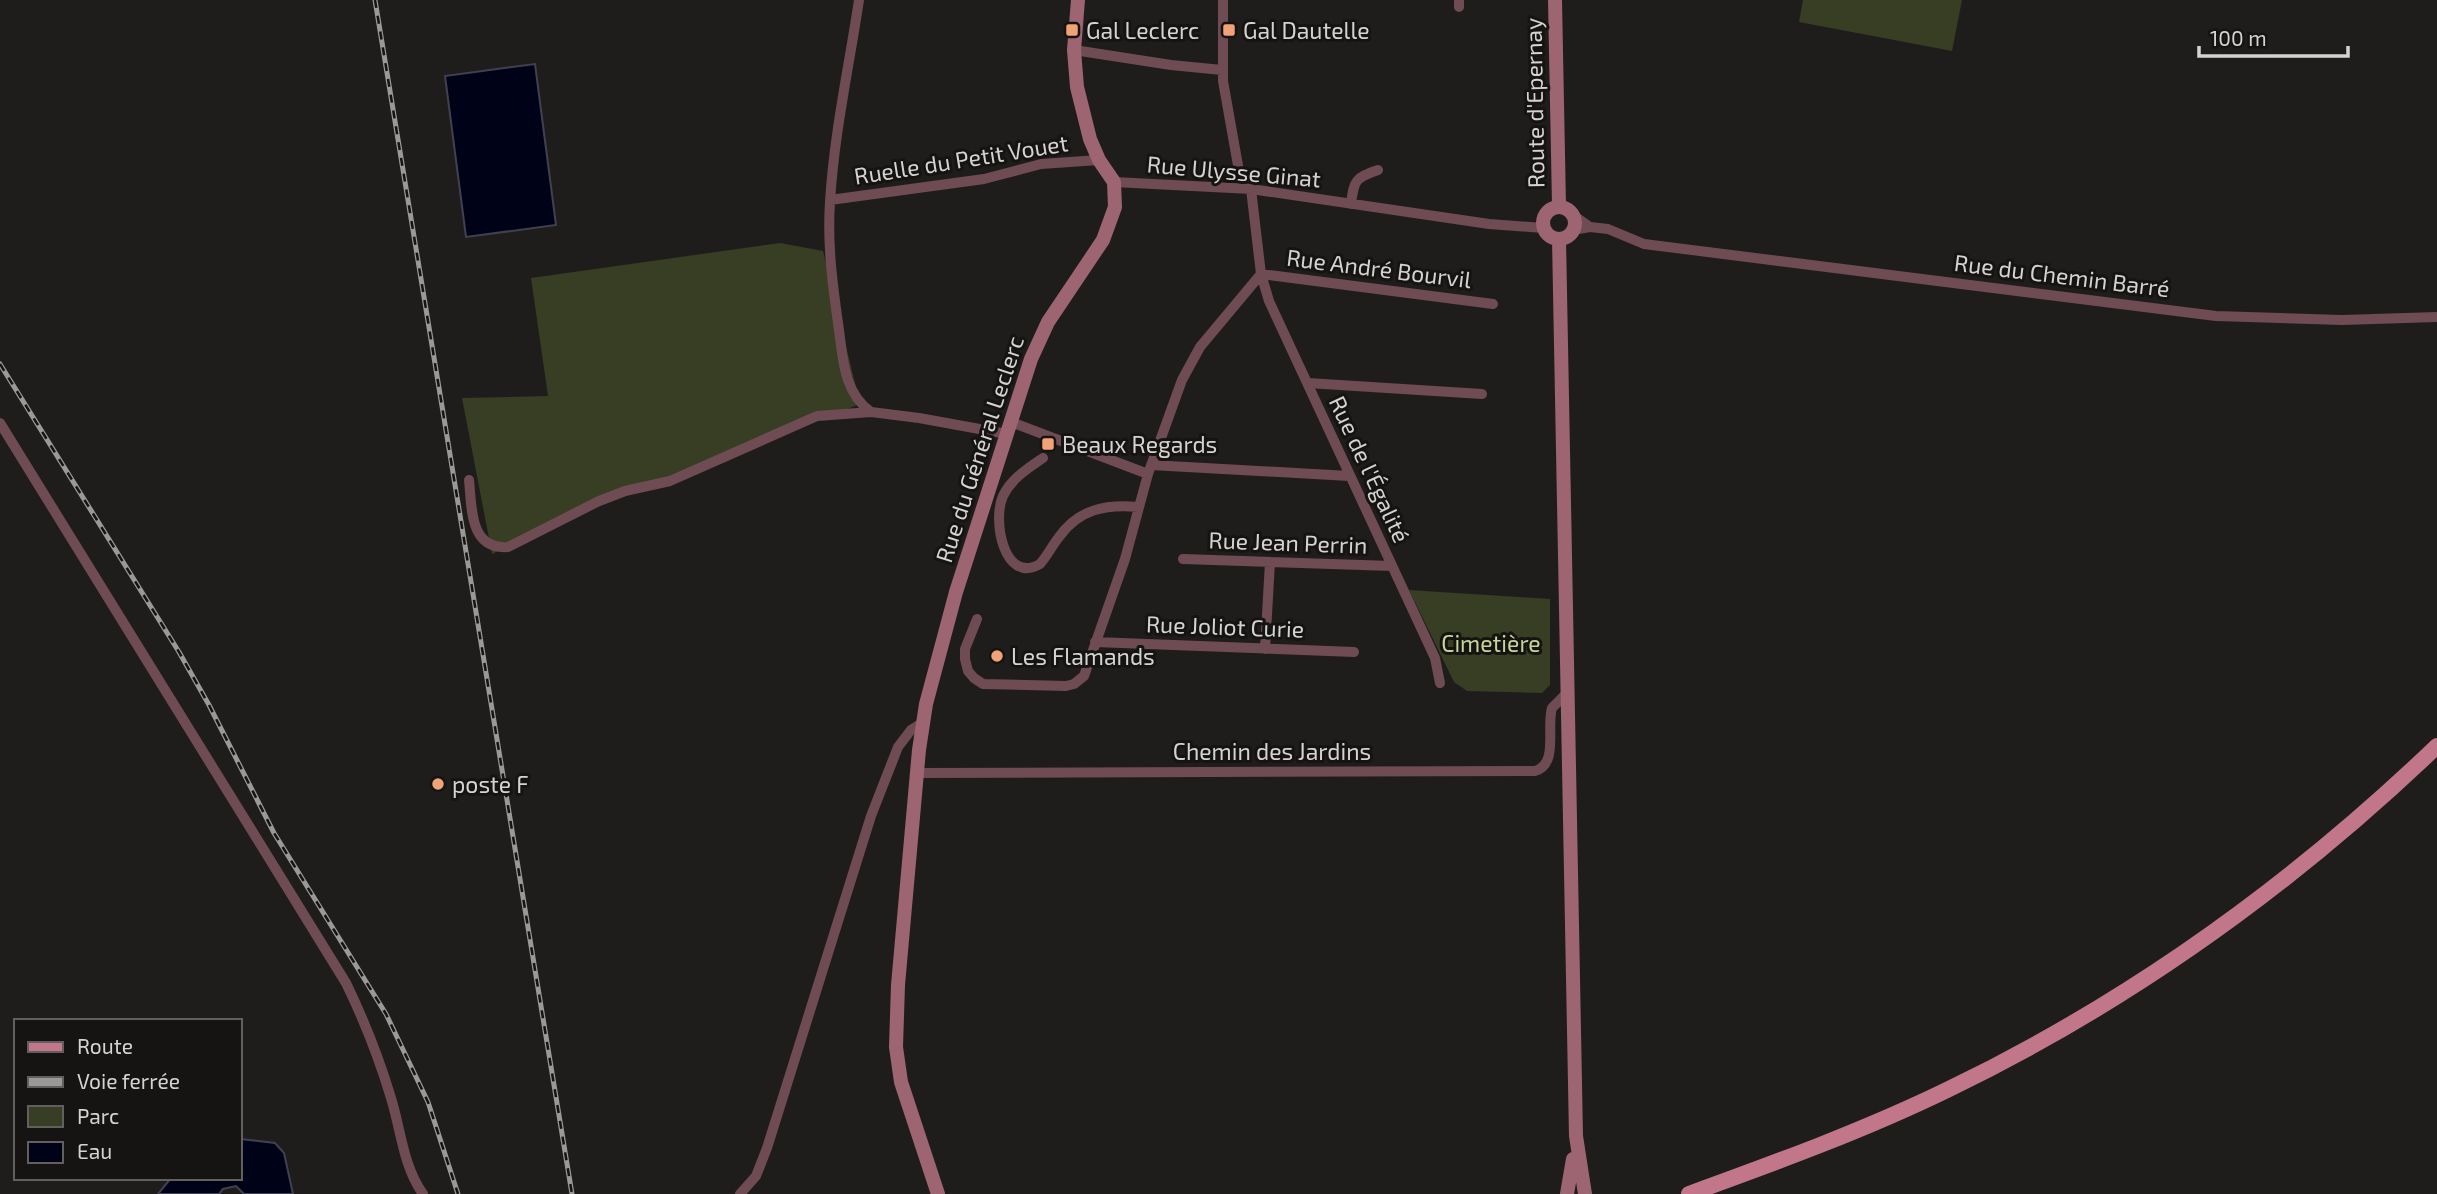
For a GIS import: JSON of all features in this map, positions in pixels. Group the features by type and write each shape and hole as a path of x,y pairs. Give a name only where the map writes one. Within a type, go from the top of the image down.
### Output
{"main road":[{"path":"1078,0 1073,50 1081,105 1090,139 1099,160 1114,182"},
{"name":"Route d'Epernay","path":"1555,0 1559,205"},
{"name":"Rue du Général Leclerc","path":"938,1194 901,1082 896,1047 898,985 922,723 956,592 1040,335 1108,230 1115,207 1114,182"},
{"path":"1559,239 1545,234 1543,228 1546,212 1559,205 1565,207 1573,223 1559,239 1576,1136 1585,1194"},
{"path":"1689,1194 1883,1120 1985,1071 2082,1017 2183,953 2278,884 2366,812 2437,747"},
{"path":"1567,1194 1576,1136"}],"street":[{"path":"859,0 836,144 830,201 832,281 847,376 856,400 872,412"},
{"name":"Rue de l'Égalité","path":"1223,0 1222,70 1261,274 1269,301 1435,657 1440,683"},
{"path":"1073,50 1222,70"},
{"name":"Ruelle du Petit Vouet","path":"830,201 984,178 1041,163 1099,160"},
{"name":"Rue Ulysse Ginat","path":"1351,204 1357,179 1378,170"},
{"name":"Rue Ulysse Ginat","path":"1114,182 1246,189 1489,224 1543,228"},
{"name":"Rue du Chemin Barré","path":"1573,223 1608,229 1644,244 2216,316 2343,320 2437,317"},
{"path":"977,619 965,649 965,659 968,671 983,684 1074,684 1084,676 1125,559 1149,470 1190,364 1213,331 1261,274"},
{"name":"Rue André Bourvil","path":"1261,274 1493,304"},
{"path":"1308,383 1482,394"},
{"path":"468,480 474,526 490,544 508,547 598,501 625,491 670,481 806,420 834,414 872,412 1009,428 1149,470 1349,476"},
{"path":"0,423 342,976 369,1031 385,1077 411,1174 412,1194"},
{"path":"1042,458 1011,484 998,511 998,527 1004,546 1013,561 1023,568 1029,569 1040,564 1065,529 1088,511 1113,505 1138,507"},
{"name":"Rue Jean Perrin","path":"1183,559 1392,566"},
{"path":"1265,649 1270,562"},
{"name":"Rue Joliot Curie","path":"1095,642 1354,652"},
{"name":"Chemin des Jardins","path":"917,773 1535,771 1548,761 1552,708 1567,693"},
{"path":"740,1194 756,1176 767,1149 853,870 892,761 906,736 922,723"},
{"path":"411,1174 423,1194"}],"green space":[{"path":"1803,0 1962,0 1952,51 1799,22"},
{"path":"780,243 823,251 860,404 557,523 492,554 462,398 548,396 531,278"},
{"name":"Cimetière","path":"1409,590 1550,599 1550,685 1542,693 1467,691 1454,682"}],"water":[{"path":"535,64 556,225 466,237 445,76"},
{"path":"242,1139 275,1143 284,1153 293,1194 244,1194 236,1186 223,1189 219,1194 158,1194 169,1180 242,1180"}],"railway":[{"path":"375,0 572,1194"},
{"path":"0,364 179,652 274,833 386,1014 428,1102 458,1194"}],"place":[{"name":"Gal Leclerc","path":"1072,30"},
{"name":"Gal Dautelle","path":"1229,30"},
{"name":"Beaux Regards","path":"1048,444"},
{"name":"Les Flamands","path":"997,656"},
{"name":"poste F","path":"438,784"}]}
